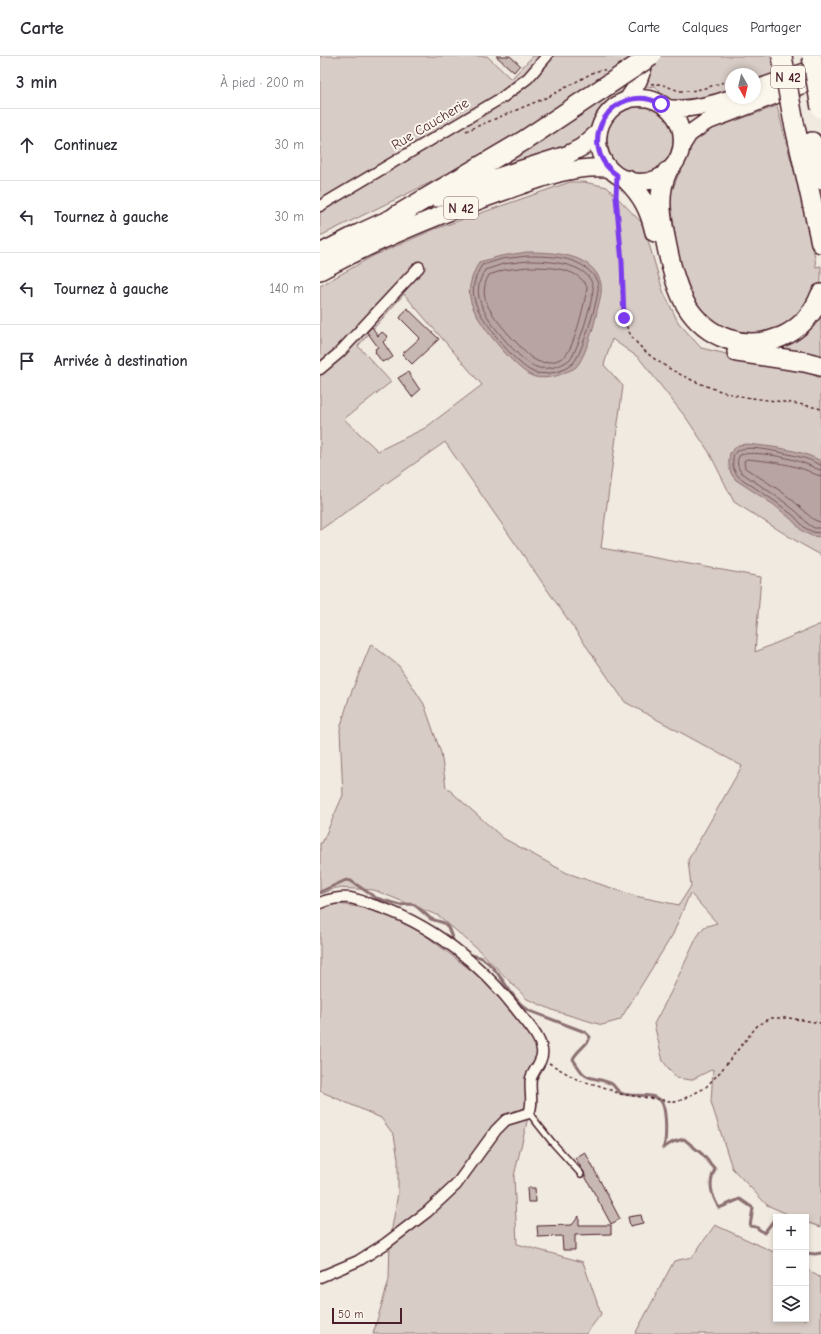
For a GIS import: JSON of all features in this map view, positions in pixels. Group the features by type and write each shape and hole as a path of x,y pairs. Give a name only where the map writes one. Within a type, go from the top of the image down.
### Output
{"highway":[{"path":"782,56 810,112"},
{"path":"796,56 810,112 821,179"},
{"path":"812,56 810,112 821,243"},
{"path":"396,216 525,140 607,80 647,59"},
{"name":"N 42","path":"320,253 396,216 482,182 569,154 582,147 598,133"},
{"name":"N 42","path":"320,271 415,225 533,181 572,170 587,168 617,174"},
{"path":"667,172 662,184 661,202 663,227 671,267 686,305 705,327 716,335 736,342 755,344 773,340 785,335 802,323 816,306 821,294"},
{"path":"617,174 640,194 646,204 653,224 669,289 679,310 695,330 714,344 736,352 805,362 821,366"}],"main road":[{"path":"647,59 648,85 662,105 675,117 679,125 682,145 677,160 667,172 650,181 638,182 617,174 602,158 599,151 598,133 608,112 617,105 627,100 643,98 662,105 686,108 711,104 725,100"},
{"path":"627,100 638,85 647,59"},
{"name":"N 42","path":"761,88 821,66"},
{"name":"N 42","path":"682,145 689,134 706,122 821,78"}],"street":[{"name":"Rue Caucherie","path":"320,206 447,131 516,88 528,78 547,56"},
{"path":"320,369 339,353 419,267"},
{"path":"320,903 326,900 350,898 377,906 405,917 429,930 475,966 502,991 538,1038 543,1050 542,1057 532,1078 530,1096 532,1107 528,1113 506,1120 496,1130 456,1186 426,1212 385,1244 358,1261 320,1277"}],"lane":[{"path":"528,1113 552,1142 582,1174"}],"path":[{"path":"447,131 453,133 464,132 550,96 598,70 601,70 607,80"},
{"path":"648,85 660,84 678,90 687,91 725,82"},
{"path":"617,174 616,197 622,262 624,318 629,333 636,343 648,354 672,370 712,388 736,395 798,403 821,409"},
{"path":"542,1057 578,1080 601,1086 620,1094 677,1102 705,1088 720,1072 757,1026 771,1018 789,1018 821,1022"}],"shaded area":[{"path":"320,56 487,56 511,79 533,56 771,56 774,75 761,79 761,68 725,68 725,92 716,95 668,102 655,86 624,90 605,104 590,131 580,141 494,168 485,156 320,236"},
{"path":"777,106 811,229 816,267 821,266 821,361 778,350 767,333 734,333 708,319 692,295 678,257 670,196 694,141 704,132"},
{"path":"633,107 647,107 659,112 668,121 673,133 671,153 664,164 647,173 633,173 621,168 612,159 607,147 607,133 612,121 621,112"},
{"path":"570,182 584,182 607,187 643,224 663,291 678,322 701,348 812,374 821,379 821,555 734,502 709,452 687,419 639,358 612,339 604,365 623,386 601,548 761,577 755,652 821,624 821,1227 809,1223 809,1214 787,1214 767,1205 732,1168 711,1102 713,1069 691,1080 676,1078 663,1061 654,1024 697,937 704,927 717,923 690,893 673,934 620,1020 602,1025 555,1011 527,999 482,953 439,916 374,890 336,888 320,894 320,843 322,843 343,795 340,729 349,698 371,644 399,666 424,704 441,753 446,787 503,838 567,873 635,896 679,905 691,886 688,860 742,766 625,702 445,442 320,530 320,286 373,256 435,229","holes":["404,294 482,385 425,428 378,451 344,419 391,382 358,346"]},
{"path":"338,904 359,907 394,917 416,928 481,978 516,1009 543,1050 531,1078 529,1113 514,1176 517,1244 583,1262 601,1314 586,1334 373,1334 389,1280 390,1240 398,1193 398,1159 394,1135 381,1118 320,1091 320,907"},
{"path":"715,1225 773,1252 773,1322 809,1322 809,1271 821,1278 821,1334 635,1334 674,1261 692,1257"}],"water":[{"path":"527,252 555,253 575,258 591,267 597,274 601,283 601,292 596,317 580,362 575,368 554,377 535,377 522,370 502,350 487,331 475,313 470,298 469,290 471,282 479,262 501,256"},
{"path":"747,444 795,451 821,461 821,537 812,536 802,531 791,519 774,505 733,477 729,467 730,453 738,445"}],"building":[{"path":"496,56 510,56 520,65 514,72"},
{"path":"407,308 439,339 412,364 402,354 420,338 400,318"},
{"path":"372,327 378,336 382,332 388,337 383,342 393,357 387,361 382,362 375,352 375,349 378,347 367,332"},
{"path":"408,372 420,390 412,397 398,378"},
{"path":"585,1152 620,1219 611,1224 575,1158"},
{"path":"527,1188 535,1188 536,1202 528,1202"},
{"path":"641,1215 643,1223 630,1226 628,1217"},
{"path":"579,1216 579,1225 611,1225 611,1234 575,1235 575,1250 563,1250 562,1236 538,1237 537,1226 572,1225"}],"waterway":[{"path":"320,892 346,880 351,881 376,898 400,905 415,905 431,919 444,923 448,927 455,945"},
{"path":"467,954 480,957 489,964 517,1000 530,1011 585,1032 590,1037 587,1043 573,1059 585,1075 611,1084 619,1092 630,1095 652,1096 660,1100 664,1109 666,1124 663,1148 673,1142 684,1139 702,1154 715,1169 711,1189 719,1208 740,1199 753,1208 750,1226 756,1227 764,1233 773,1221"},
{"path":"809,1253 821,1253"}],"route":[{"path":"624,318 622,262 616,197 617,175 608,168 602,158 598,148 598,133 608,112 623,101 643,98 651,99 661,104"}]}
